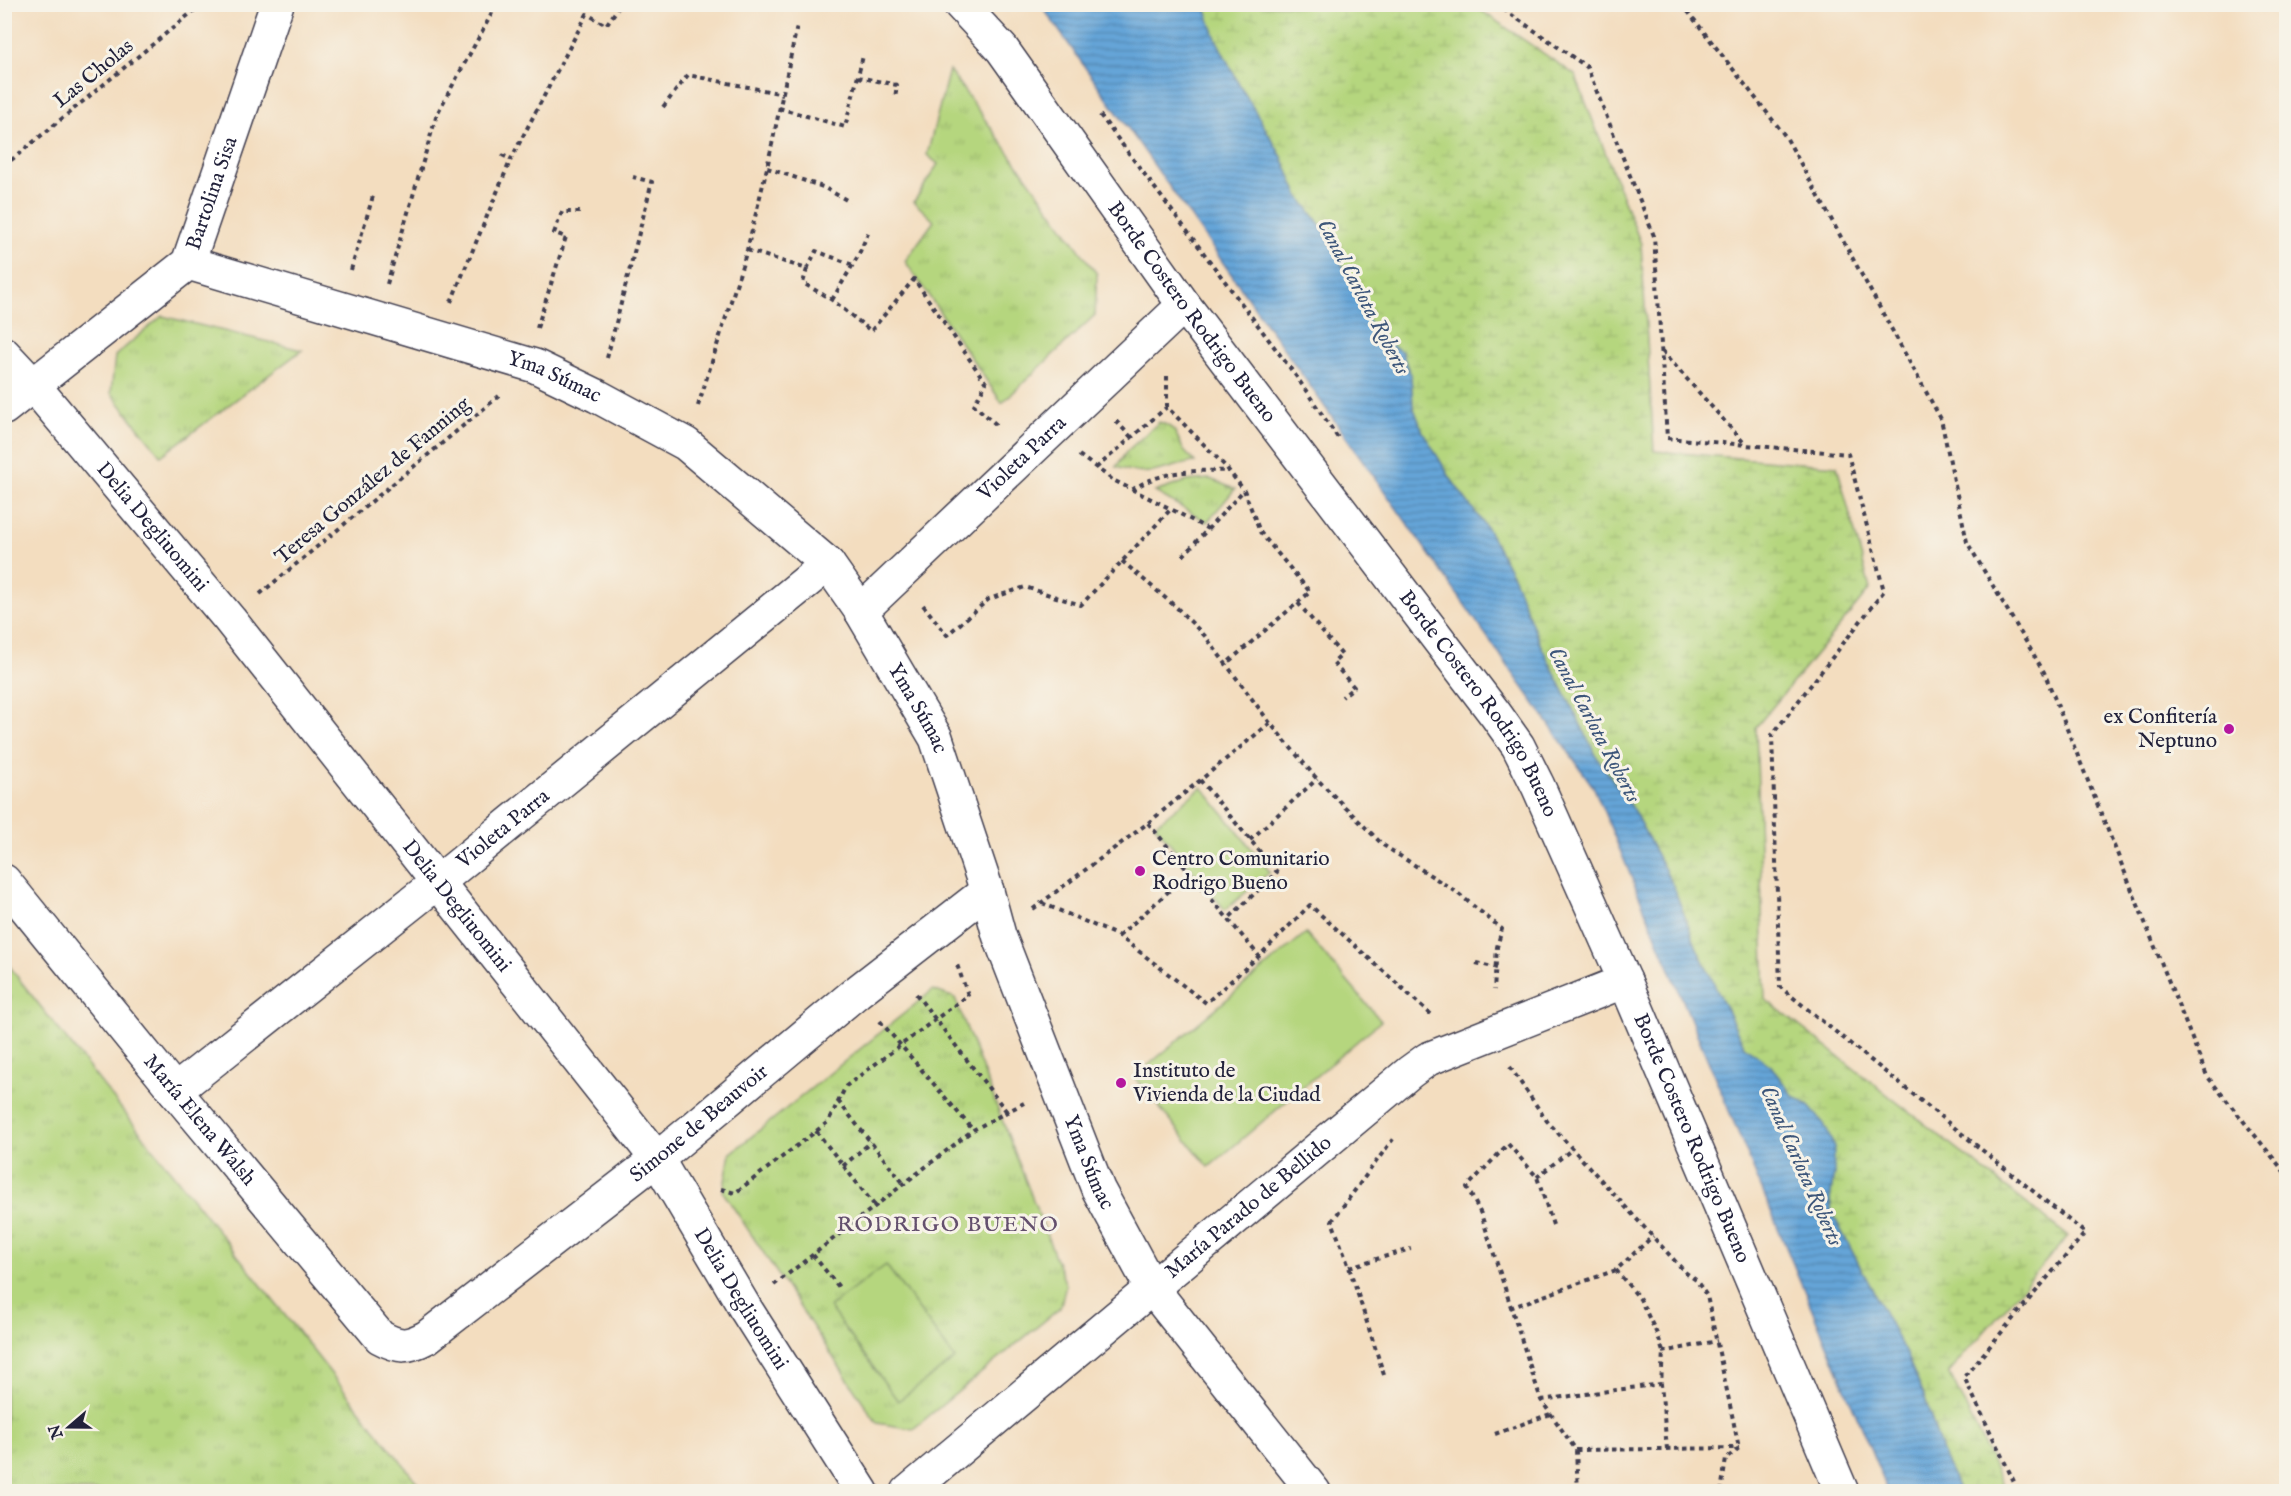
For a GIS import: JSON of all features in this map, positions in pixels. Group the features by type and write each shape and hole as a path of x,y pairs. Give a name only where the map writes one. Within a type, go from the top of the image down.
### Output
{"street":[{"name":"Bartolina Sisa","path":"4,408 188,264 277,4"},
{"name":"Borde Costero Rodrigo Bueno","path":"960,4 1002,49 1176,313 1496,715 1518,746 1625,981 1842,1491"},
{"name":"Yma Súmac","path":"188,264 530,364 597,396 686,444 828,564 861,610 936,738 987,891 999,935 1098,1190 1151,1287 1314,1491"},
{"name":"Violeta Parra","path":"861,610 1176,313"},
{"name":"Delia Degliuomini","path":"4,354 34,386 230,620 657,1159 745,1308 862,1491"},
{"name":"Violeta Parra","path":"175,1091 438,882 828,564"},
{"name":"María Elena Walsh","path":"4,881 380,1337 393,1344 404,1346"},
{"name":"Simone de Beauvoir","path":"404,1346 427,1337 657,1159 893,963 987,891"},
{"name":"María Parado de Bellido","path":"908,1491 1428,1059 1625,981"}],"path":[{"name":"Las Cholas","path":"4,166 202,4"},
{"path":"377,319 437,114 497,4"},
{"path":"436,336 511,159 587,14 606,25 621,4"},
{"path":"1496,4 1587,67 1654,236 1667,438 1848,454 1884,591 1772,735 1780,987 2085,1233 1964,1377 2019,1491"},
{"path":"1682,4 1786,137 1941,419 1966,542 2044,672 2207,1076 2286,1174"},
{"path":"686,444 747,250 797,26"},
{"path":"779,108 845,127 863,56"},
{"path":"663,107 688,75 783,94"},
{"path":"858,77 897,85 895,98"},
{"path":"502,155 511,159"},
{"path":"767,168 823,187 850,202"},
{"path":"597,396 652,182 633,177"},
{"path":"339,308 373,196"},
{"path":"530,364 566,237 554,233 562,212 580,212"},
{"path":"832,300 853,265 869,231"},
{"path":"747,250 807,269"},
{"path":"853,265 816,251 803,283 832,300 871,331 914,279 986,383 974,405"},
{"path":"1096,468 1167,407 1176,313"},
{"path":"1662,351 1746,444"},
{"name":"Teresa González de Fanning","path":"230,620 530,364"},
{"path":"1167,407 1229,471 1244,490 1260,532 1310,592 1227,663"},
{"path":"1132,490 1161,476 1195,471 1229,471"},
{"path":"1183,556 1244,490"},
{"path":"898,573 947,635 989,599 1026,587 1081,605 1171,509 1208,529"},
{"path":"1122,561 1176,607 1205,636"},
{"path":"1298,603 1342,655 1333,663 1354,687 1342,697"},
{"path":"999,935 1148,823 1270,723"},
{"path":"1250,840 1317,779"},
{"path":"1200,780 1277,873 1228,919"},
{"path":"1148,823 1259,956"},
{"path":"1119,936 1189,873"},
{"path":"1042,903 1119,936 1206,1003 1259,956 1310,905 1465,1045"},
{"path":"686,1209 714,1187 735,1193 828,1122 846,1086 968,995 944,924"},
{"path":"893,963 1007,1112"},
{"path":"1476,963 1497,968"},
{"path":"857,993 973,1130"},
{"path":"745,1308 973,1130 1058,1085"},
{"path":"838,1101 904,1184"},
{"path":"816,1131 875,1206"},
{"path":"843,1166 871,1142"},
{"path":"1553,1225 1537,1177 1508,1144 1467,1187 1481,1215 1541,1400 1576,1450 1578,1491"},
{"path":"1537,1177 1572,1149"},
{"path":"1332,1221 1384,1375"},
{"path":"1510,1308 1616,1270 1653,1236"},
{"path":"1349,1267 1411,1249"},
{"path":"813,1255 839,1287"},
{"path":"1616,1270 1640,1299 1663,1352 1661,1384 1667,1449"},
{"path":"1663,1352 1717,1341"},
{"path":"1541,1400 1661,1384"},
{"path":"1495,1434 1550,1414"},
{"path":"1576,1450 1739,1448"}],"green space":[{"path":"1204,5 1473,5 1575,75 1641,244 1654,451 1837,466 1870,589 1756,727 1765,999 2068,1236 1949,1372 2006,1491 1960,1491 1945,1461 1924,1396 1906,1354 1832,1213 1830,1200 1834,1173 1808,1105 1792,1095 1771,1066 1744,1046 1696,946 1672,883 1630,804 1599,761 1539,642 1514,578 1488,530 1451,479 1423,433 1413,406 1411,378 1402,352 1378,336 1359,306 1348,276 1324,230 1298,195 1282,157 1238,82 1216,39"},
{"path":"949,70 1097,274 1095,315 1002,403 905,261 934,221 914,202 938,164 927,155"},
{"path":"162,316 302,350 161,456 111,393 115,356"},
{"path":"1159,422 1174,431 1184,451 1195,462 1143,473 1116,467 1127,451"},
{"path":"1210,479 1235,489 1207,522 1155,492 1187,481"},
{"path":"1202,787 1270,872 1225,910 1155,825"},
{"path":"1306,933 1381,1021 1209,1167 1134,1077"},
{"path":"5,960 22,983 424,1491 5,1491"},
{"path":"933,990 955,998 1066,1285 1060,1308 913,1429 877,1423 723,1192 730,1154"},
{"path":"886,1265 955,1359 898,1401 829,1307"}],"water":[{"name":"Canal Carlota Roberts","path":"1041,5 1204,5 1216,39 1238,82 1282,157 1298,195 1324,230 1348,276 1359,306 1378,336 1402,352 1411,377 1413,406 1423,432 1451,479 1488,530 1514,578 1539,642 1599,761 1630,804 1672,883 1696,946 1744,1046 1771,1066 1792,1095 1808,1105 1824,1124 1834,1147 1834,1173 1830,1200 1832,1213 1906,1354 1924,1396 1945,1461 1960,1491 1888,1491 1594,788"}],"place":[{"name":"ex Confitería Neptuno","path":"2229,729"},
{"name":"Centro Comunitario Rodrigo Bueno","path":"1140,871"},
{"name":"Instituto de Vivienda de la Ciudad","path":"1121,1083"}],"district":[{"name":"RODRIGO BUENO","path":"948,1225"}]}
